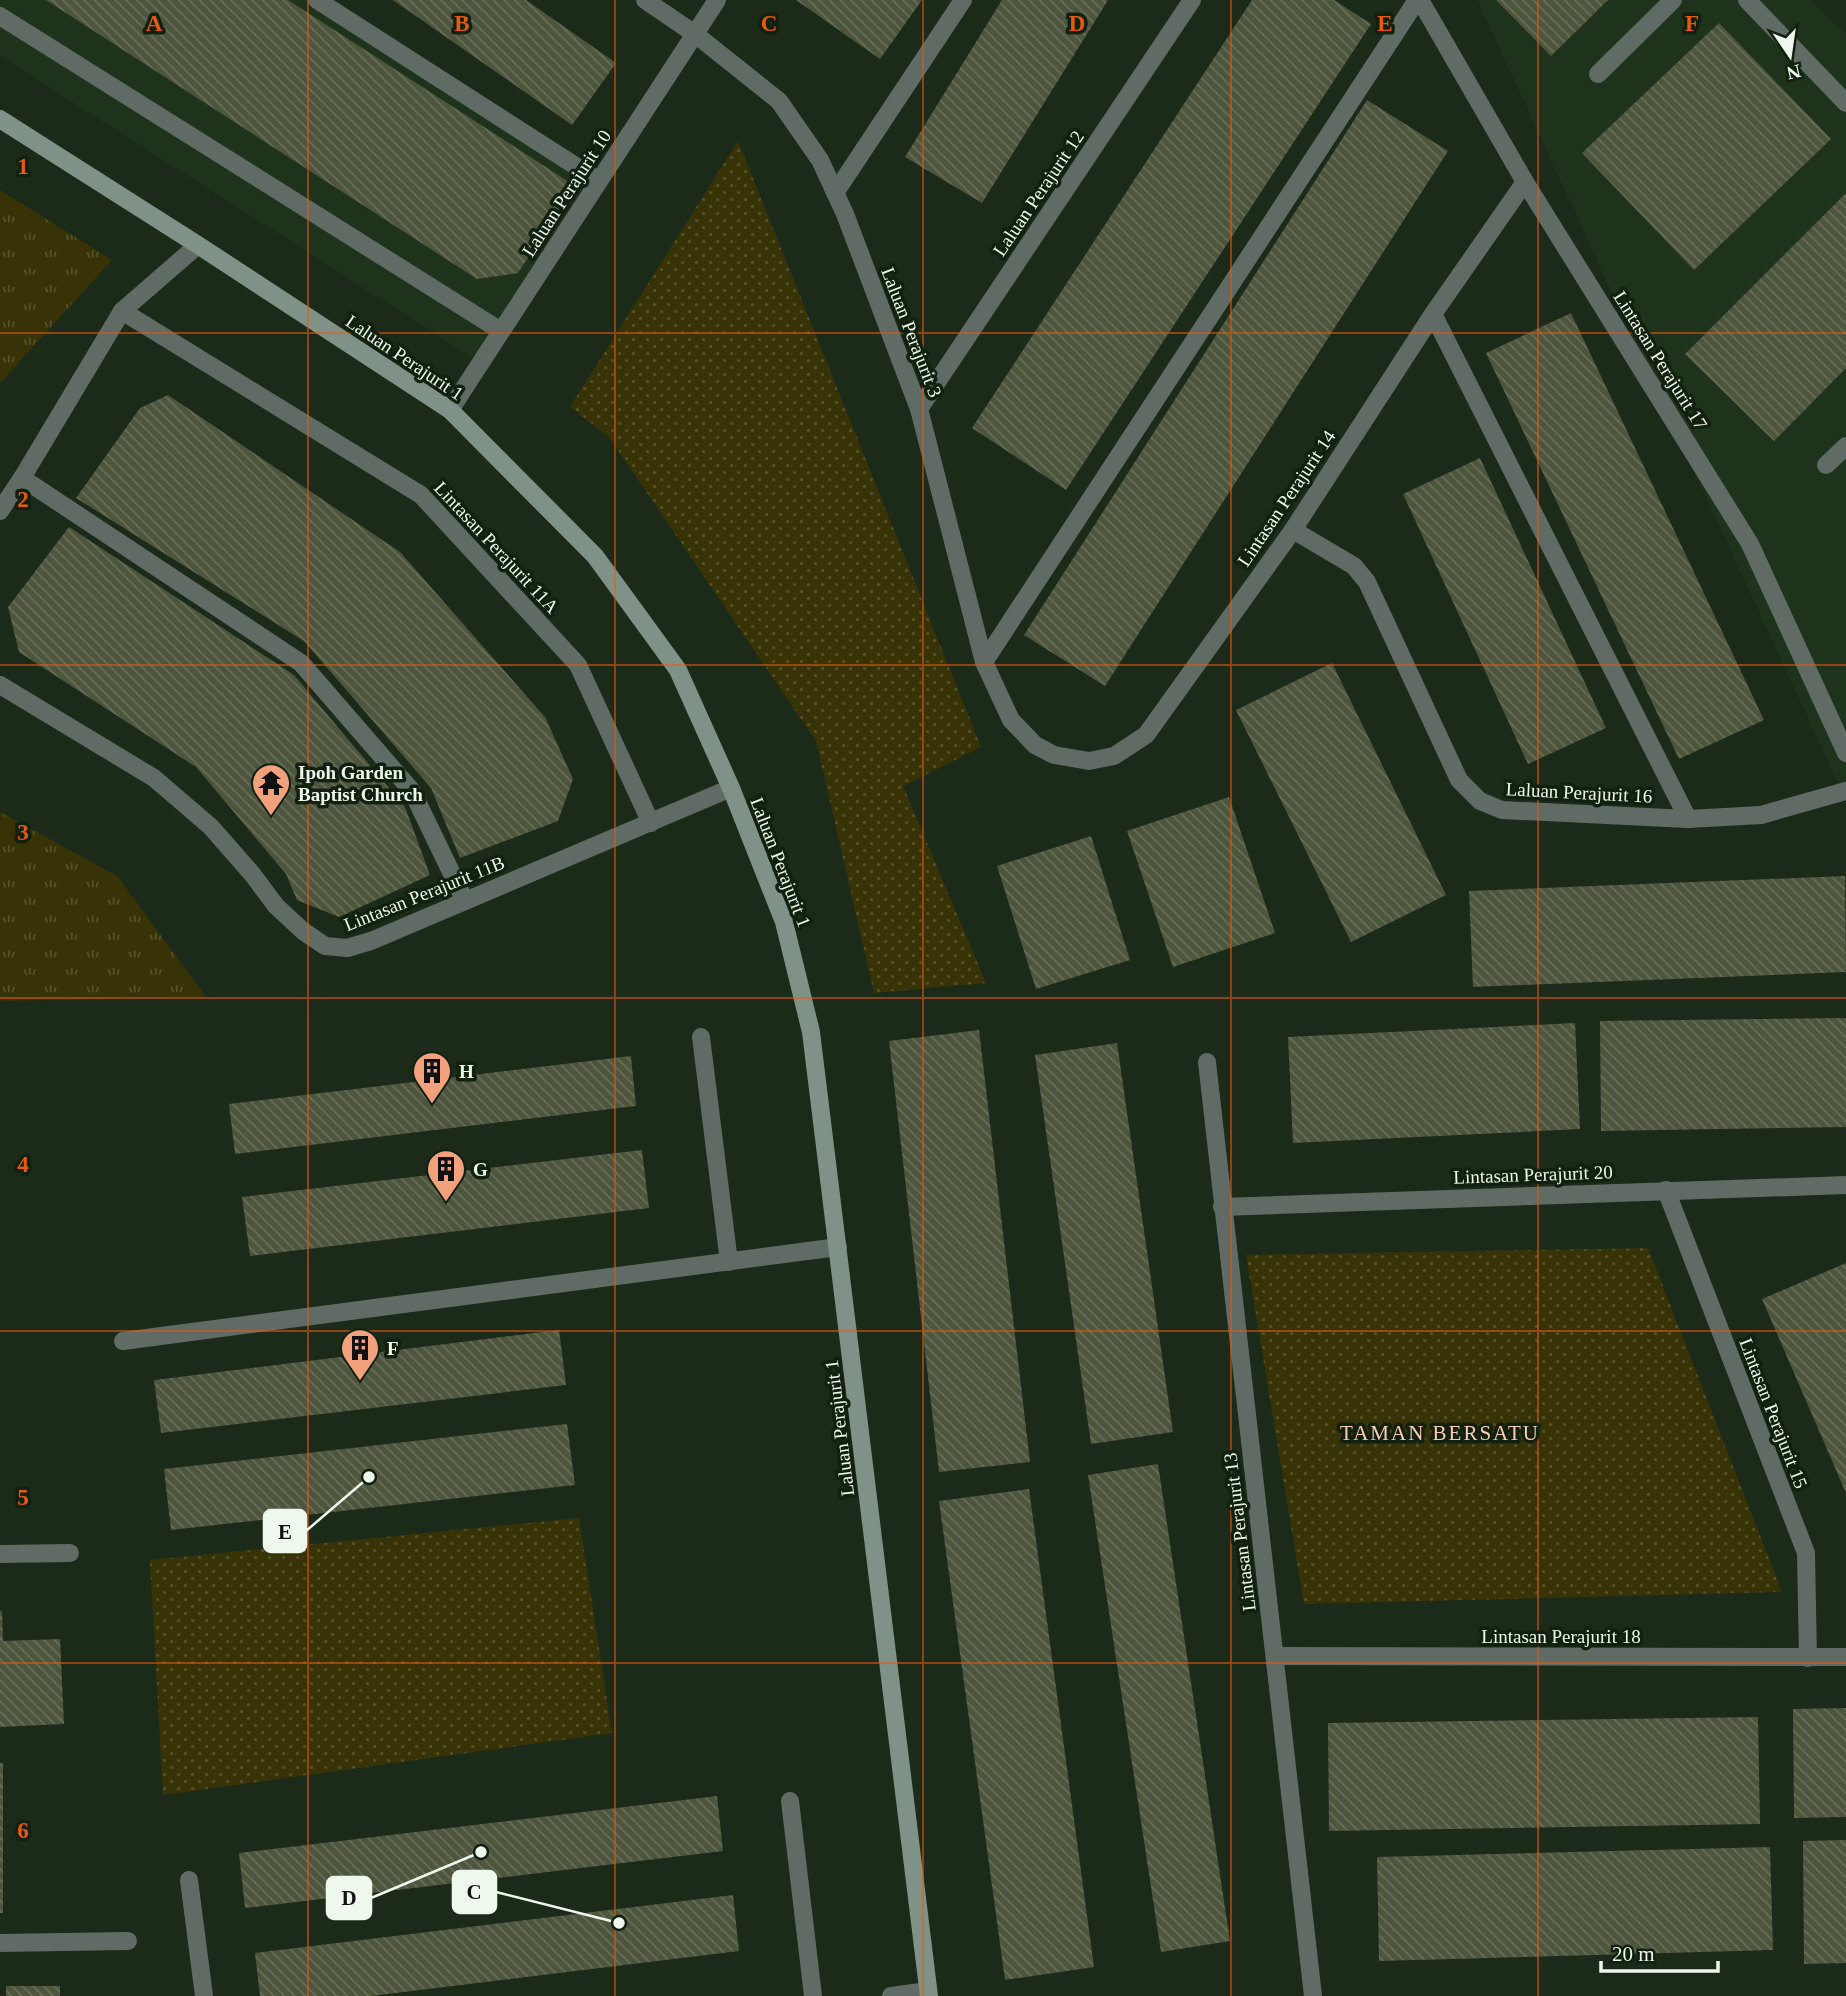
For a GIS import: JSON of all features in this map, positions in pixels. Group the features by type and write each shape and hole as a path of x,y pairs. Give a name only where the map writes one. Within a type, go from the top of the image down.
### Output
{"street":[{"path":"317,0 599,181"},
{"name":"Laluan Perajurit 3","path":"645,0 695,34 779,101 820,160 919,409 984,662 1012,720 1035,745"},
{"name":"Laluan Perajurit 10","path":"450,410 717,0"},
{"path":"835,193 963,0"},
{"name":"Laluan Perajurit 12","path":"919,409 1192,0"},
{"path":"984,662 1419,0"},
{"name":"Lintasan Perajurit 17","path":"1419,0 1525,182 1750,544 1846,753"},
{"path":"1598,74 1673,0"},
{"path":"1746,0 1846,103"},
{"path":"0,16 501,331"},
{"name":"Laluan Perajurit 1","path":"0,119 450,410 595,556 678,670 731,788 784,922 811,1032 929,1994"},
{"name":"Lintasan Perajurit 14","path":"1035,745 1054,755 1089,761 1114,756 1146,735 1293,530 1433,314 1525,182"},
{"path":"0,511 122,311 198,245"},
{"name":"Lintasan Perajurit 11A","path":"122,311 421,495 578,665 651,823"},
{"path":"1433,314 1688,819"},
{"path":"1826,465 1846,446"},
{"path":"22,478 301,663 412,791 465,901"},
{"name":"Laluan Perajurit 16","path":"1293,530 1354,566 1367,582 1459,780 1480,801 1502,810 1688,819 1761,815 1846,790"},
{"name":"Lintasan Perajurit 11B","path":"0,685 155,778 211,828 253,875 276,906 303,931 325,946 347,948 371,941 731,788"},
{"path":"701,1037 729,1262"},
{"name":"Lintasan Perajurit 13","path":"1206,1062 1313,1996"},
{"name":"Lintasan Perajurit 20","path":"1222,1207 1846,1185"},
{"name":"Lintasan Perajurit 15","path":"1666,1190 1805,1553 1808,1658"},
{"path":"123,1340 838,1247"},
{"path":"0,1554 70,1553"},
{"name":"Lintasan Perajurit 18","path":"1275,1656 1846,1657"},
{"path":"790,1801 813,1996"},
{"path":"190,1880 204,1996"},
{"path":"0,1943 128,1941"},
{"path":"891,1996 929,1994"}],"shaded area":[{"path":"0,0 322,0 602,181 481,363 0,56"},
{"path":"1477,0 1810,0 1846,35 1846,801"}],"green space":[{"path":"738,141 981,747 903,786 986,983 874,993 816,741 609,437 570,407"},
{"path":"0,190 112,260 0,383"},
{"path":"0,812 117,876 206,997 0,1001"},
{"path":"1648,1248 1782,1592 1304,1604 1246,1255"},
{"path":"579,1518 612,1733 163,1795 150,1560"}],"building":[{"path":"46,0 288,0 575,186 518,273 477,279"},
{"path":"393,0 526,0 616,63 572,125"},
{"path":"796,0 922,0 880,59"},
{"path":"1002,0 1108,0 982,203 905,157"},
{"path":"1252,0 1334,0 1371,24 1066,490 972,428"},
{"path":"1496,0 1608,0 1551,56"},
{"path":"1719,23 1831,139 1694,270 1582,153"},
{"path":"1367,100 1448,151 1105,686 1024,635"},
{"path":"1846,193 1846,368 1774,441 1685,354"},
{"path":"1571,313 1764,720 1679,759 1486,353"},
{"path":"168,395 400,552 545,717 573,779 558,821 460,858 431,788 304,641 76,498 140,408"},
{"path":"1480,458 1606,728 1528,764 1403,494"},
{"path":"69,527 294,675 405,807 430,875 339,917 297,900 286,874 196,767 19,652 8,607"},
{"path":"1332,663 1446,895 1351,942 1236,710"},
{"path":"1229,797 1275,933 1173,967 1127,831"},
{"path":"1091,836 1130,960 1036,989 997,866"},
{"path":"1845,876 1846,972 1473,987 1469,891"},
{"path":"1846,1018 1846,1127 1601,1131 1600,1021"},
{"path":"1575,1023 1580,1129 1293,1143 1288,1037"},
{"path":"979,1030 1030,1462 939,1472 889,1041"},
{"path":"1117,1043 1173,1432 1091,1444 1035,1055"},
{"name":"H","path":"631,1056 636,1106 235,1154 229,1104"},
{"name":"G","path":"642,1150 649,1208 250,1256 242,1197"},
{"path":"1846,1263 1846,1493 1762,1299"},
{"name":"F","path":"559,1330 566,1385 161,1433 154,1380"},
{"path":"567,1424 575,1485 171,1530 164,1469"},
{"path":"1158,1464 1230,1941 1161,1952 1088,1475"},
{"path":"1029,1489 1094,1967 1005,1980 939,1501"},
{"path":"0,1611 3,1641 60,1639 64,1724 0,1727"},
{"path":"1846,1708 1846,1817 1794,1818 1793,1709"},
{"path":"1758,1717 1760,1824 1329,1831 1328,1723"},
{"path":"0,1763 3,1763 3,1913 0,1913"},
{"path":"717,1796 723,1851 245,1908 239,1853"},
{"path":"1846,1840 1846,1963 1804,1964 1803,1841"},
{"path":"1770,1847 1773,1950 1379,1961 1377,1857"},
{"path":"733,1895 739,1951 371,1996 260,1996 255,1953"},
{"path":"6,1986 60,1986 60,1996 6,1996"}],"place":[{"name":"Ipoh Garden Baptist Church","path":"271,817"},
{"name":"H","path":"432,1105"},
{"name":"G","path":"446,1203"},
{"name":"F","path":"360,1382"},
{"name":"E","path":"369,1477"},
{"name":"D","path":"481,1852"},
{"name":"C","path":"619,1923"}],"district":[{"name":"TAMAN BERSATU","path":"1440,1433"}]}
